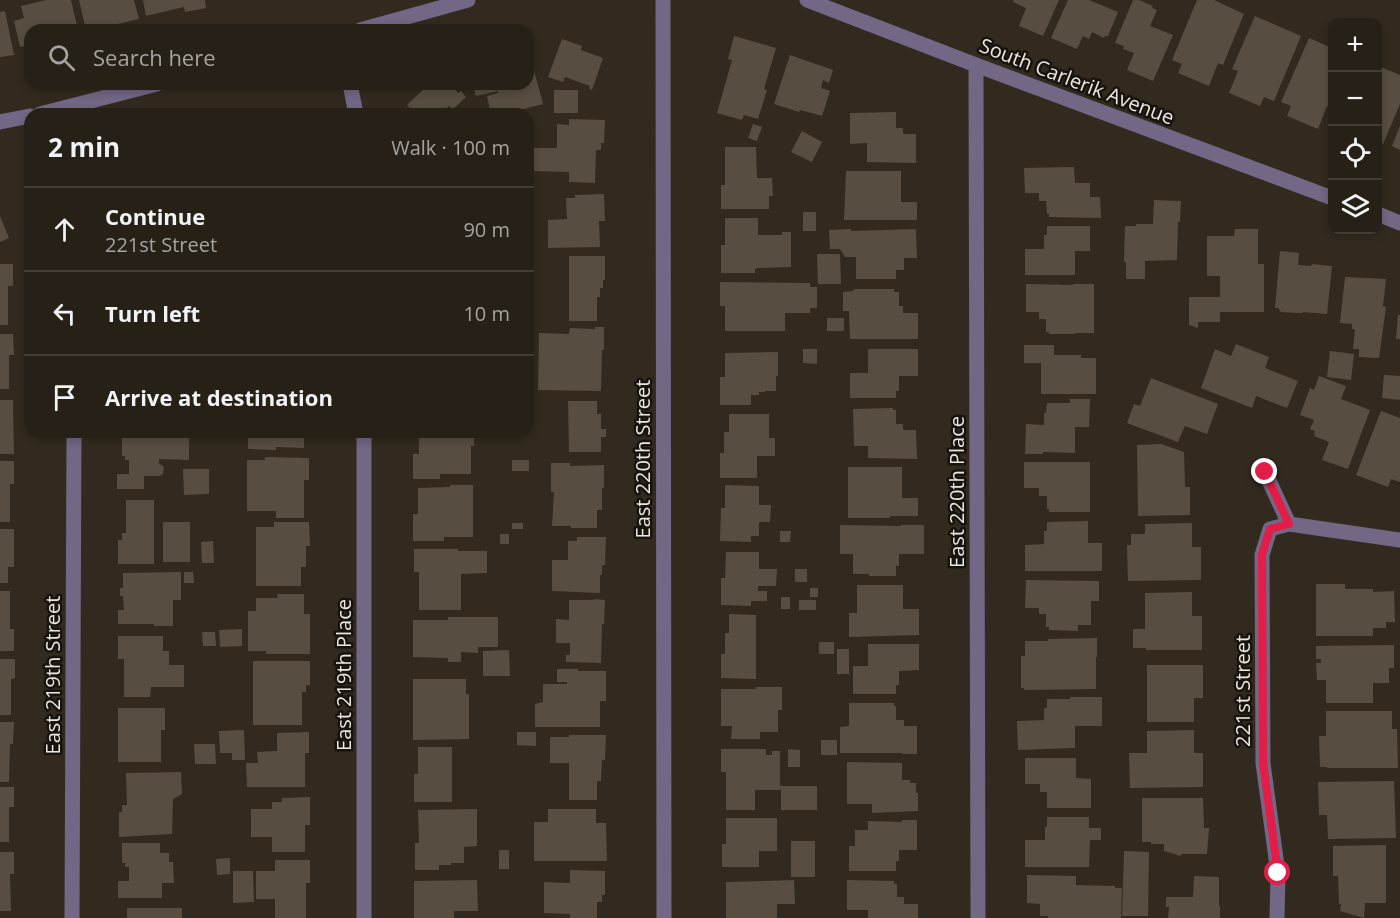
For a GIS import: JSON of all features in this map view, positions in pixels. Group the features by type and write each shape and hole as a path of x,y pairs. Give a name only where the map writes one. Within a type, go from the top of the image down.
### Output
{"street":[{"path":"382,24 468,0"},
{"name":"East 220th Street","path":"663,0 664,918"},
{"name":"South Carlerik Avenue","path":"807,0 1328,197"},
{"name":"East 220th Place","path":"976,65 978,918"},
{"path":"67,108 134,90"},
{"path":"351,90 355,108"},
{"path":"0,122 24,117"},
{"path":"1382,216 1400,223"},
{"name":"East 219th Street","path":"72,918 74,438"},
{"name":"East 219th Place","path":"364,438 364,918"},
{"path":"1265,472 1289,524 1400,540"},
{"name":"221st Street","path":"1278,918 1278,873 1263,763 1262,555 1270,529 1289,524"}],"building":[{"path":"46,0 71,0 77,24 24,24 24,46 20,47 14,21 24,18 21,6"},
{"path":"79,0 134,0 139,19 117,24 85,24"},
{"path":"143,0 205,0 206,8 185,12 184,7 146,16"},
{"path":"1014,0 1059,0 1043,36 1019,26 1026,8 1013,2"},
{"path":"1068,0 1089,0 1118,12 1108,36 1104,38 1092,32 1089,39 1083,36 1077,49 1051,38"},
{"path":"1133,0 1153,6 1152,8 1157,10 1150,26 1173,35 1153,81 1127,70 1134,53 1115,43"},
{"path":"1197,0 1214,0 1244,14 1223,65 1218,63 1209,86 1178,73 1182,64 1172,60"},
{"path":"5,11 14,55 0,57 0,12"},
{"path":"1255,16 1301,36 1274,101 1264,97 1260,106 1229,93 1238,71 1232,69"},
{"path":"734,36 776,48 758,119 744,115 742,120 717,113 732,60 728,59"},
{"path":"1309,38 1328,46 1328,106 1318,129 1287,116 1291,106 1281,102"},
{"path":"562,39 582,46 581,50 603,58 592,90 590,86 565,77 563,82 548,77"},
{"path":"790,55 833,70 829,83 823,80 821,88 830,91 822,116 774,104"},
{"path":"1382,68 1400,75 1400,104 1383,144"},
{"path":"534,70 543,104 527,108 490,108 487,96 498,93 498,91 476,96 474,90 534,90"},
{"path":"423,90 456,90 458,93 461,91 466,97 454,108 449,106 447,108 410,108 407,105"},
{"path":"554,90 578,90 578,113 554,113"},
{"path":"896,112 896,128 903,128 903,134 916,134 916,163 867,162 867,143 850,144 850,113"},
{"path":"569,119 605,120 604,143 601,143 601,150 596,150 595,183 569,182 569,172 534,171 534,148 557,148 557,124 569,125"},
{"path":"753,124 762,127 757,141 748,138"},
{"path":"1400,126 1400,150 1392,146"},
{"path":"802,131 822,142 812,162 791,152"},
{"path":"725,147 756,147 757,178 772,178 773,196 769,196 769,209 721,209 721,185 725,185"},
{"path":"1074,167 1075,183 1090,183 1090,197 1100,197 1101,218 1049,217 1046,201 1039,201 1039,193 1025,193 1024,168"},
{"path":"846,171 901,171 901,202 917,202 917,220 844,220"},
{"path":"604,194 605,221 599,221 600,247 548,248 548,220 567,219 566,198 575,198 575,195"},
{"path":"1154,200 1181,201 1177,260 1145,261 1145,279 1126,279 1125,226 1153,224"},
{"path":"803,212 816,212 816,231 803,231"},
{"path":"0,216 9,238 0,242"},
{"path":"725,218 758,218 758,235 782,235 782,232 791,232 791,267 758,268 755,269 755,273 721,273 721,245 725,245"},
{"path":"1047,226 1090,226 1090,251 1075,251 1075,275 1025,275 1025,249 1044,249 1044,235 1047,235"},
{"path":"851,229 851,231 916,229 917,258 904,258 904,270 896,270 896,279 856,279 856,257 845,257 840,249 830,249 829,230"},
{"path":"1235,229 1258,229 1258,264 1264,264 1264,312 1220,312 1220,322 1198,322 1198,328 1189,325 1189,297 1220,297 1220,276 1207,276 1207,236 1234,236"},
{"path":"1280,251 1299,253 1298,265 1332,266 1327,314 1281,312 1275,308"},
{"path":"817,254 840,254 841,284 818,284"},
{"path":"569,256 605,256 605,280 603,280 603,288 600,288 600,297 597,297 597,321 569,321"},
{"path":"0,264 13,264 13,286 8,286 8,325 0,325"},
{"path":"1345,277 1386,279 1383,306 1386,307 1379,358 1359,357 1359,349 1353,349 1355,329 1352,329 1352,324 1340,323"},
{"path":"720,282 810,283 810,287 817,287 817,308 810,308 810,313 785,313 785,331 725,331 725,306 720,306"},
{"path":"1026,284 1094,284 1094,333 1049,334 1046,332 1046,319 1039,319 1039,312 1026,312"},
{"path":"855,289 894,289 894,292 899,292 899,306 903,306 903,313 918,313 918,339 850,339 849,311 843,311 843,292"},
{"path":"1398,315 1400,315 1400,339 1396,339"},
{"path":"827,318 844,318 844,331 827,331"},
{"path":"595,327 604,327 601,391 538,390 539,333 569,334 570,328 595,329"},
{"path":"0,334 13,334 14,355 9,355 9,389 0,389"},
{"path":"1236,344 1269,357 1265,368 1298,381 1287,408 1256,396 1252,408 1201,388 1215,349 1231,356"},
{"path":"1024,345 1054,345 1054,355 1081,355 1081,358 1096,358 1096,394 1041,394 1041,363 1024,363"},
{"path":"803,349 817,349 817,364 803,363"},
{"path":"868,349 918,349 918,376 899,376 899,391 896,391 896,398 850,398 850,373 868,373"},
{"path":"1330,351 1354,354 1351,380 1327,377"},
{"path":"778,352 776,391 751,395 751,405 720,405 720,377 725,377 725,353"},
{"path":"1384,375 1400,376 1400,400 1382,398"},
{"path":"1319,376 1346,386 1341,399 1370,410 1348,469 1322,460 1329,442 1314,436 1315,431 1310,429 1314,420 1300,415 1310,388 1314,390"},
{"path":"1151,378 1218,404 1207,434 1185,426 1178,442 1127,423 1134,404 1140,406"},
{"path":"1070,399 1090,399 1089,427 1075,427 1075,453 1025,454 1026,424 1044,425 1047,403 1070,403"},
{"path":"0,400 13,400 14,454 0,454"},
{"path":"568,401 597,401 597,414 601,414 601,429 606,429 606,437 601,437 601,452 569,452"},
{"path":"893,408 896,410 896,424 903,424 903,430 916,430 917,459 868,458 868,446 854,446 853,409"},
{"path":"1381,411 1400,418 1400,482 1391,479 1388,487 1356,475"},
{"path":"729,414 769,414 769,438 775,438 775,456 757,456 757,478 720,478 720,453 724,453 724,432 729,432"},
{"path":"122,438 189,438 189,460 159,459 159,463 164,467 163,474 144,476 144,489 117,489 117,474 129,474 129,460 125,460 125,456 122,456"},
{"path":"248,438 304,438 304,448 248,449"},
{"path":"419,438 474,438 474,446 471,446 471,474 440,474 440,479 413,479 413,454 419,454"},
{"path":"1161,444 1184,452 1185,487 1190,487 1190,515 1138,516 1137,445"},
{"path":"265,457 309,458 309,480 304,480 304,518 276,518 276,511 247,511 247,460 265,460"},
{"path":"512,460 529,460 529,471 512,471"},
{"path":"0,461 14,461 14,484 10,484 10,522 0,522"},
{"path":"1024,462 1090,462 1090,512 1049,512 1047,496 1039,496 1039,488 1024,488"},
{"path":"551,463 570,463 570,466 604,465 602,510 597,510 597,528 552,526 554,492 551,492"},
{"path":"848,467 902,467 902,498 918,498 918,516 848,518"},
{"path":"183,469 209,469 209,494 184,495"},
{"path":"450,485 473,485 473,537 444,537 444,541 413,541 413,514 418,514 418,488 450,487"},
{"path":"725,485 759,486 759,505 771,505 770,522 759,522 759,536 751,536 751,542 720,541 721,508 725,508"},
{"path":"126,500 154,500 154,564 118,564 118,540 122,540 122,533 126,533"},
{"path":"1088,521 1088,543 1102,543 1102,571 1025,571 1025,545 1044,544 1047,522"},
{"path":"163,522 190,522 190,562 163,562"},
{"path":"274,522 309,522 310,546 306,546 306,567 301,567 301,586 256,586 256,527 274,527"},
{"path":"512,523 523,523 523,529 512,529"},
{"path":"1192,523 1192,547 1201,547 1201,580 1128,581 1127,545 1131,545 1131,534 1145,534 1145,524"},
{"path":"840,525 924,525 924,554 899,554 896,576 853,574 853,554 840,554"},
{"path":"0,529 14,529 14,567 8,567 8,583 0,583"},
{"path":"780,531 791,531 790,542 780,542"},
{"path":"500,534 509,534 509,544 500,544"},
{"path":"577,537 606,537 605,565 602,565 602,575 600,575 600,593 552,591 552,560 568,560 568,541 577,541"},
{"path":"213,541 214,563 202,563 201,542"},
{"path":"414,549 487,551 487,573 461,574 461,610 419,610 419,572 414,572"},
{"path":"726,552 759,552 759,569 777,569 776,586 758,586 758,591 767,591 767,601 751,601 751,606 721,605 721,578 725,578"},
{"path":"795,569 807,569 807,582 795,582"},
{"path":"181,572 181,600 173,600 173,626 118,624 118,610 124,610 123,596 120,596 120,588 123,588 123,573"},
{"path":"184,572 193,572 194,583 184,583"},
{"path":"1026,580 1099,581 1099,601 1091,601 1091,625 1078,625 1078,631 1049,630 1049,627 1046,627 1046,614 1039,614 1039,608 1025,608"},
{"path":"1316,584 1345,584 1345,589 1373,589 1373,592 1394,591 1395,622 1386,622 1386,628 1373,628 1373,636 1316,636"},
{"path":"857,585 903,585 903,609 919,609 919,635 849,637 849,613 857,613"},
{"path":"810,588 818,588 818,597 810,597"},
{"path":"0,591 10,591 10,629 14,629 14,651 0,651"},
{"path":"1192,592 1192,616 1202,616 1202,650 1133,648 1133,629 1145,629 1145,593"},
{"path":"277,594 304,594 304,614 310,614 310,654 266,654 266,651 248,651 248,611 256,611 256,598 278,598"},
{"path":"781,597 790,597 790,609 781,609"},
{"path":"569,600 605,600 601,663 566,662 566,655 570,655 570,643 556,643 556,619 569,620"},
{"path":"799,600 816,600 816,610 799,610"},
{"path":"729,614 756,615 756,679 721,678 721,654 725,654 725,633 729,633"},
{"path":"448,617 498,617 498,647 478,647 478,653 461,652 461,662 448,662 448,658 413,657 413,620 448,620"},
{"path":"242,629 242,646 220,647 219,630"},
{"path":"202,632 215,632 216,646 203,646"},
{"path":"118,636 163,636 163,651 169,651 169,665 184,665 184,687 151,687 150,697 124,697 124,659 118,659"},
{"path":"1097,638 1096,689 1024,690 1021,688 1021,656 1025,656 1025,641"},
{"path":"819,642 834,642 834,654 819,654"},
{"path":"868,644 919,644 919,670 899,671 899,685 896,685 896,694 853,694 853,666 868,666"},
{"path":"1394,645 1394,668 1389,668 1389,683 1373,683 1373,703 1326,703 1326,680 1317,680 1316,663 1321,663 1321,659 1316,659 1316,646"},
{"path":"837,649 849,649 849,674 837,674"},
{"path":"509,650 510,676 483,676 483,651"},
{"path":"0,659 15,659 15,678 11,679 11,715 0,715"},
{"path":"253,661 310,661 310,685 306,685 306,692 302,692 302,725 253,725"},
{"path":"1147,665 1203,665 1203,698 1194,698 1194,722 1147,722"},
{"path":"557,669 606,671 606,701 600,701 600,727 535,727 535,704 543,702 543,684 567,684 567,682 557,682"},
{"path":"413,679 466,679 466,694 469,694 469,739 413,740"},
{"path":"756,687 782,687 782,710 778,710 778,732 760,732 760,739 731,739 732,726 721,726 721,689 756,689"},
{"path":"1070,697 1102,697 1102,726 1075,726 1075,748 1018,750 1017,721 1044,720 1047,699 1070,699"},
{"path":"849,703 894,703 896,720 904,720 904,726 917,726 917,754 840,753 840,727 849,726"},
{"path":"118,708 165,708 165,730 161,730 161,762 118,762"},
{"path":"1326,711 1392,711 1392,729 1397,729 1398,768 1320,767 1319,736 1326,736"},
{"path":"0,722 14,722 13,744 10,744 9,782 0,782"},
{"path":"244,730 245,760 232,760 232,753 220,753 219,731"},
{"path":"1194,730 1194,753 1203,753 1203,787 1130,788 1129,753 1147,753 1147,731"},
{"path":"309,732 309,753 305,753 305,787 247,787 246,763 258,763 257,752 277,751 277,733"},
{"path":"517,732 536,732 536,746 517,745"},
{"path":"569,735 606,735 601,781 597,781 597,800 569,800 569,763 550,763 550,737 569,737"},
{"path":"821,740 837,740 837,755 821,755"},
{"path":"194,744 215,744 216,764 195,764"},
{"path":"418,747 452,747 452,802 414,802 414,774 418,774"},
{"path":"721,749 766,749 766,755 772,755 772,751 780,751 780,786 817,786 817,810 781,810 781,790 755,790 755,810 726,810 726,772 721,772"},
{"path":"788,749 800,750 800,767 788,767"},
{"path":"1025,758 1076,758 1076,778 1091,779 1091,808 1047,808 1047,792 1040,792 1040,784 1025,784"},
{"path":"847,762 902,763 902,780 916,783 918,811 872,813 872,804 847,804"},
{"path":"181,772 182,794 173,799 172,834 119,837 119,812 122,812 122,805 127,805 126,773"},
{"path":"1394,781 1396,838 1328,839 1327,815 1319,815 1318,782"},
{"path":"0,787 14,787 14,807 9,807 9,842 0,842"},
{"path":"310,797 310,825 305,825 305,852 272,852 272,837 251,837 251,809 272,809 272,802 282,802 282,798"},
{"path":"1142,798 1203,798 1204,828 1209,828 1207,854 1181,854 1181,856 1164,851 1164,844 1142,842"},
{"path":"477,809 477,846 464,847 464,863 439,865 439,870 415,870 415,843 419,843 418,810"},
{"path":"548,809 596,809 596,823 606,823 607,861 534,861 534,822 548,822"},
{"path":"1047,817 1089,817 1089,828 1101,828 1101,840 1090,840 1089,867 1025,867 1025,840 1045,840"},
{"path":"726,818 777,818 777,851 759,851 759,867 722,867 722,844 726,844"},
{"path":"902,820 917,820 917,850 899,850 896,871 849,871 849,846 855,846 855,830 868,830 868,821 902,822"},
{"path":"791,841 815,841 815,877 791,877"},
{"path":"122,843 160,843 160,853 169,853 169,862 173,862 174,883 162,883 162,898 118,898 118,881 129,881 129,867 125,867 125,863 122,863"},
{"path":"1386,845 1386,903 1365,903 1364,918 1340,911 1338,876 1333,876 1333,846"},
{"path":"499,850 509,850 509,869 499,869"},
{"path":"1124,851 1149,852 1148,916 1122,916"},
{"path":"0,852 14,852 14,874 10,874 11,911 0,911"},
{"path":"230,858 230,874 217,875 216,859"},
{"path":"275,860 310,860 310,883 306,883 306,918 275,918 275,899 256,899 256,871 275,871"},
{"path":"570,870 605,871 605,895 602,895 602,902 597,902 597,918 570,918 570,914 544,913 544,882 570,883"},
{"path":"233,871 253,871 254,902 233,903"},
{"path":"1027,875 1076,876 1076,885 1122,888 1121,918 1048,918 1048,916 1040,916 1040,904 1027,903"},
{"path":"1194,876 1219,877 1220,918 1168,918 1169,907 1166,907 1166,897 1193,897"},
{"path":"477,880 478,911 454,911 454,918 414,918 414,881"},
{"path":"794,880 795,904 777,904 777,918 726,918 726,882"},
{"path":"847,880 894,881 894,884 897,884 897,897 904,897 904,904 918,904 918,918 868,918 868,910 847,910"},
{"path":"127,908 182,908 182,918 127,918"}],"route":[{"path":"1265,472 1289,524 1270,529 1262,555 1263,763 1278,873"}]}
